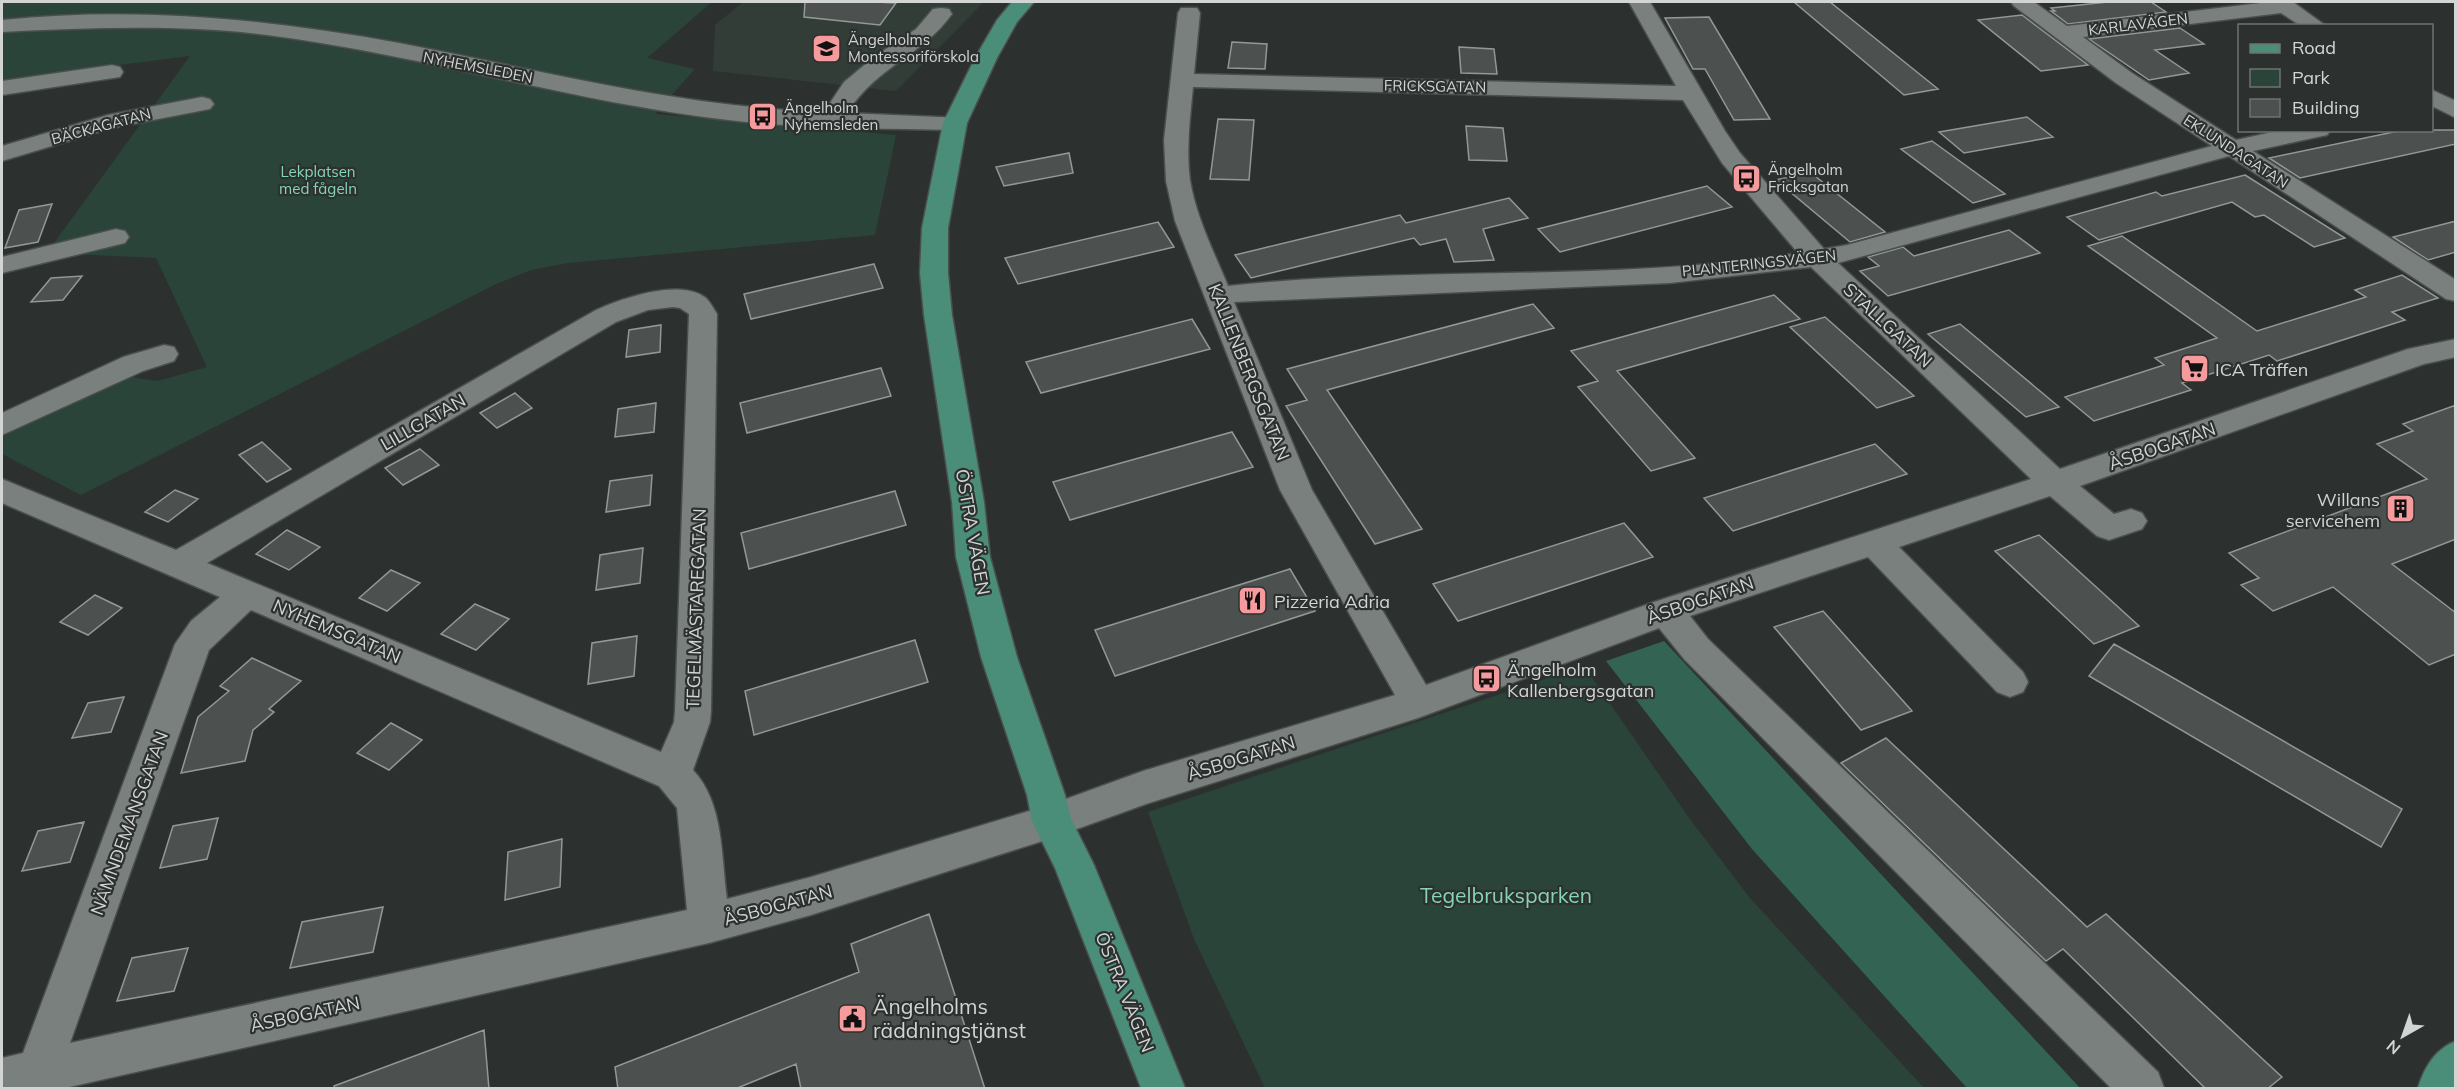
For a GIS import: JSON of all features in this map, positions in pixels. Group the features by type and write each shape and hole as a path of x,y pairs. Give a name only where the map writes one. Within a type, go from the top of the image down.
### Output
{"main road":[{"name":"ÖSTRA VÄGEN","path":"1023,2 986,58 955,123 935,228 934,273 938,315 968,502 973,557 999,657 1046,795 1052,821 1074,865 1163,1089"},
{"path":"2440,1089 2456,1063"}],"street":[{"path":"133,19 154,2"},
{"path":"202,22 225,2"},
{"name":"STALLGATAN","path":"1640,2 1690,93 1731,158 1818,259 2055,483 2109,528 2131,520"},
{"name":"EKLUNDAGATAN","path":"2021,2 2124,78 2232,148 2444,275 2456,293"},
{"path":"2282,4 2313,24"},
{"name":"KARLAVÄGEN","path":"2063,33 2282,4"},
{"name":"KALLENBERGSGATAN","path":"1189,13 1180,80 1176,140 1178,181 1188,220 1296,490 1418,703"},
{"path":"831,120 852,87 882,62 924,34 941,14"},
{"name":"NYHEMSLEDEN","path":"2,26 133,19 202,22 287,32 696,108 831,120 955,123"},
{"path":"2,88 112,72"},
{"name":"FRICKSGATAN","path":"1180,80 1690,93"},
{"name":"BÄCKAGATAN","path":"2,154 118,119 202,104"},
{"name":"PLANTERINGSVÄGEN","path":"1219,295 1712,271 1818,259 1849,253 2232,148 2309,132"},
{"path":"2,265 116,237"},
{"name":"LILLGATAN","path":"178,564 606,316 641,303 676,299"},
{"name":"TEGELMÄSTAREGATAN","path":"672,774 692,722 693,711 703,314 693,302 676,299"},
{"name":"ÅSBOGATAN","path":"20,1076 709,924 812,896 1052,821 1143,788 1418,703 1666,611 2055,483 2418,356 2456,348"},
{"path":"2,425 133,364 164,354"},
{"name":"NYHEMSGATAN","path":"2,490 672,774"},
{"path":"1873,541 2010,682"},
{"name":"NÄMNDEMANSGATAN","path":"20,1076 193,644 203,631 248,593"},
{"path":"1666,611 1696,649 2142,1089"},
{"path":"672,774 691,794 696,808 709,924"}],"shaded area":[{"name":"Ängelholms Montessoriförskola","path":"743,2 984,2 896,91 713,71 715,25"}],"green space":[{"name":"Lekplatsen med fågeln","path":"2,2 712,2 647,58 695,69 655,114 896,135 875,235 568,263 531,270 496,284 81,495 2,454 2,435 114,375 158,381 207,367 156,258 49,253 190,56 2,80"},
{"path":"1664,641 2080,1088 1967,1088 1752,849 1606,661"},
{"name":"Tegelbruksparken","path":"1584,666 1689,818 1750,898 1924,1088 1265,1088 1194,939 1148,812"}],"building":[{"path":"805,2 896,3 880,25 804,17"},
{"path":"1794,2 1830,2 1938,89 1904,95"},
{"path":"2108,2 2151,2 2166,12 2068,24 2051,11 2055,11 2051,8"},
{"path":"2022,15 2088,65 2041,71 1978,20"},
{"path":"1709,17 1770,119 1734,120 1705,69 1693,69 1665,18"},
{"path":"2180,28 2204,44 2155,50 2189,73 2149,80 2089,39"},
{"path":"1232,42 1267,44 1265,69 1228,68"},
{"path":"1459,47 1494,49 1497,74 1461,73"},
{"path":"2027,117 2053,137 1964,153 1939,132"},
{"path":"1218,119 1254,120 1249,180 1210,179"},
{"path":"1466,126 1503,128 1507,161 1469,160"},
{"path":"2456,130 2456,144 2300,178 2269,158 2393,132"},
{"path":"1932,141 2005,194 1973,203 1901,149"},
{"path":"1069,153 1073,173 1004,186 996,167"},
{"path":"1810,172 1885,232 1850,242 1776,180"},
{"path":"2245,175 2345,238 2314,247 2264,215 2255,217 2232,202 2099,240 2067,217 2156,192 2162,196"},
{"path":"1707,186 1732,207 1560,252 1538,229"},
{"path":"1509,198 1528,218 1483,229 1494,260 1454,262 1446,239 1420,245 1414,238 1251,278 1235,255 1400,215 1406,223"},
{"path":"52,204 38,242 5,248 19,210"},
{"path":"2456,221 2456,252 2428,260 2393,237"},
{"path":"1158,222 1174,247 1018,284 1005,258"},
{"path":"2009,230 2040,253 1888,296 1860,271 1879,266 1868,257 1903,247 1914,256"},
{"path":"2122,236 2257,331 2366,297 2355,290 2402,275 2438,298 2392,312 2405,320 2277,361 2269,355 2182,383 2191,390 2094,421 2065,397 2164,365 2155,358 2217,338 2088,246"},
{"path":"874,264 883,288 751,319 744,294"},
{"path":"82,276 63,300 31,302 51,278"},
{"path":"1774,295 1800,319 1617,371 1695,458 1651,471 1578,387 1598,381 1571,351"},
{"path":"1533,304 1554,328 1327,390 1422,529 1375,544 1286,406 1307,400 1287,369"},
{"path":"1825,317 1914,396 1877,408 1790,327"},
{"path":"1192,319 1210,349 1041,393 1026,362"},
{"path":"1960,324 2059,407 2026,417 1928,334"},
{"path":"661,325 660,352 626,357 629,330"},
{"path":"881,368 891,396 747,433 740,403"},
{"path":"515,393 532,408 497,428 480,413"},
{"path":"656,403 654,432 615,437 618,409"},
{"name":"Willans servicehem","path":"2456,405 2456,539 2392,564 2456,613 2456,654 2429,665 2333,587 2273,611 2241,585 2259,578 2229,553 2427,479 2377,444 2413,431 2403,424"},
{"path":"1232,432 1253,467 1070,520 1053,482"},
{"path":"262,442 291,469 267,482 239,455"},
{"path":"1875,444 1907,474 1733,531 1704,498"},
{"path":"420,449 439,465 403,485 385,468"},
{"path":"652,475 650,505 606,512 610,481"},
{"path":"175,490 198,499 168,522 145,512"},
{"path":"895,491 906,525 749,569 741,533"},
{"path":"1624,523 1653,557 1458,621 1433,584"},
{"path":"287,530 320,547 289,570 256,554"},
{"path":"2039,535 2139,626 2094,644 1995,551"},
{"path":"643,548 640,583 596,590 600,555"},
{"path":"1290,569 1315,611 1115,676 1095,630"},
{"path":"391,570 420,583 387,611 359,598"},
{"path":"95,595 122,608 88,635 60,622"},
{"path":"475,604 509,619 476,650 441,634"},
{"path":"1823,611 1912,711 1861,730 1774,627"},
{"path":"637,636 634,676 588,684 592,643"},
{"path":"915,640 928,682 754,735 745,691"},
{"path":"2114,644 2402,809 2381,847 2089,676"},
{"path":"252,658 301,681 269,709 274,712 253,730 245,761 181,773 198,717 229,691 220,686"},
{"path":"124,697 111,732 72,738 88,703"},
{"path":"391,723 422,740 389,770 357,753"},
{"path":"1886,738 2087,927 2106,914 2282,1077 2267,1089 2206,1089 2063,949 2046,961 1841,763"},
{"path":"218,818 207,859 160,868 173,826"},
{"path":"84,822 70,862 22,871 38,831"},
{"path":"562,839 560,887 505,900 508,852"},
{"path":"383,907 373,952 290,968 302,922"},
{"name":"Ängelholms räddningstjänst","path":"929,914 985,1089 801,1089 796,1064 735,1089 618,1089 615,1067 859,972 851,944"},
{"path":"188,948 174,991 117,1001 132,958"},
{"path":"484,1030 489,1089 335,1089 334,1086"}],"place":[{"name":"Ängelholms Montessoriförskola","path":"827,48"},
{"name":"Ängelholm Nyhemsleden","path":"763,116"},
{"name":"Ängelholm Fricksgatan","path":"1747,178"},
{"name":"ICA Träffen","path":"2194,369"},
{"name":"Willans servicehem","path":"2401,509"},
{"name":"Pizzeria Adria","path":"1253,601"},
{"name":"Ängelholm Kallenbergsgatan","path":"1486,679"},
{"name":"Ängelholms räddningstjänst","path":"852,1018"}]}
